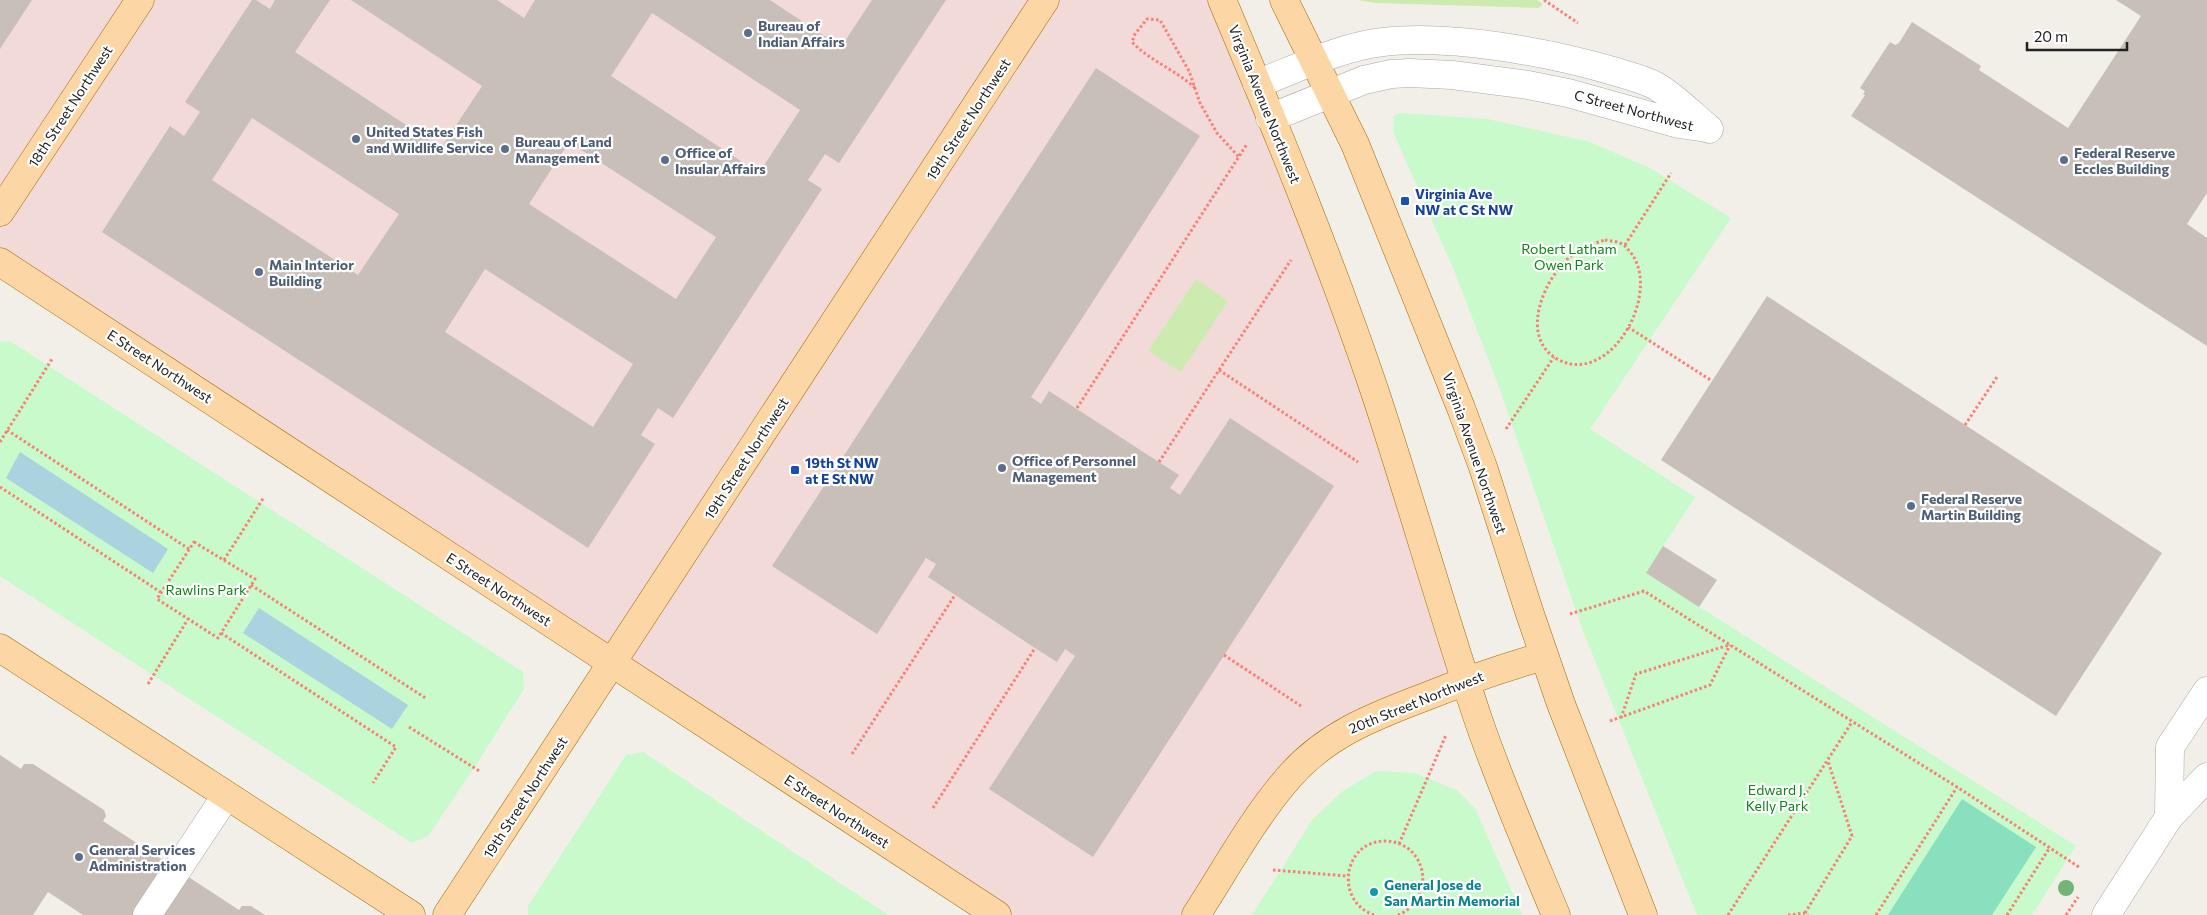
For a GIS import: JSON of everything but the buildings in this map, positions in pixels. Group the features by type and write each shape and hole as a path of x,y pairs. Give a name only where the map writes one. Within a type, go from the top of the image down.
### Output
{"main road":[{"name":"18th Street Northwest","path":"0,212 140,0"},
{"name":"19th Street Northwest","path":"447,915 1045,0"},
{"name":"Virginia Avenue Northwest","path":"1222,0 1311,215 1352,325 1376,395 1466,681 1498,774 1556,915"},
{"name":"Virginia Avenue Northwest","path":"1284,0 1354,144 1461,408 1483,466 1544,656 1583,763 1643,915"},
{"name":"E Street Northwest","path":"0,262 997,915"},
{"path":"0,649 412,915"},
{"name":"20th Street Northwest","path":"1196,915 1272,798 1291,775 1332,739 1356,724 1466,681 1544,656"}],"street":[{"name":"C Street Northwest","path":"1258,84 1353,48 1384,42 1444,41 1517,50 1587,63 1655,85 1709,129 1641,114 1568,93 1528,85 1452,75 1391,74 1364,80 1330,92 1270,118"},
{"path":"2169,817 2170,747 2207,691"},
{"path":"2108,914 2169,817 2207,777"},
{"path":"147,915 226,796"}],"path":[{"path":"1544,0 1578,23"},
{"path":"1195,88 1182,76 1139,49 1132,42 1135,34 1147,19 1160,20 1189,71 1195,88 1200,103 1217,133 1239,157"},
{"path":"1077,408 1249,141"},
{"path":"1624,245 1672,173"},
{"path":"1605,240 1624,245 1636,260 1641,276 1639,299 1628,327 1612,350 1594,360 1577,364 1562,362 1545,350 1537,331 1539,306 1557,272 1569,257 1585,246 1605,240"},
{"path":"1159,462 1291,260"},
{"path":"1628,327 1712,381"},
{"path":"1506,429 1554,357"},
{"path":"0,442 52,359"},
{"path":"1219,370 1358,462"},
{"path":"1965,425 1996,377"},
{"path":"7,430 189,549"},
{"path":"0,488 162,593"},
{"path":"224,560 264,497"},
{"path":"194,542 224,560 255,579 218,638 157,600 194,542"},
{"path":"251,585 427,699"},
{"path":"1570,614 1644,591 1957,787 2079,867"},
{"path":"852,754 955,595"},
{"path":"148,684 188,619"},
{"path":"221,633 396,747 373,783"},
{"path":"1610,721 1710,685 1730,645"},
{"path":"1621,718 1636,674 1730,645"},
{"path":"934,808 1035,648"},
{"path":"1224,655 1301,706"},
{"path":"1728,915 1852,722"},
{"path":"409,727 481,772"},
{"path":"1399,844 1446,735"},
{"path":"1788,915 1807,914 1852,836 1827,760"},
{"path":"1876,915 1957,787"},
{"path":"1374,915 1366,912 1356,903 1349,890 1347,876 1351,863 1360,851 1372,844 1385,841 1399,844 1411,851 1420,862 1424,875 1423,890 1416,902 1406,912 1398,915"},
{"path":"2007,915 2050,848"},
{"path":"1273,870 1347,876"}],"shaded area":[{"path":"0,0 1222,0 1466,681 1332,739 1196,915 997,915 0,262"}],"green space":[{"path":"1358,0 1537,0 1543,4 1539,8 1375,3"},
{"path":"1400,113 1488,119 1590,142 1650,168 1731,218 1590,429 1695,497 1646,573 2076,846 2032,915 1697,915 1583,631 1499,387 1453,268 1393,132 1394,116"},
{"path":"1196,279 1228,301 1181,372 1148,351"},
{"name":"Rawlins Park","path":"10,341 523,672 524,689 428,836 412,843 0,576 0,342"},
{"path":"643,752 888,915 528,915 528,906 626,755"},
{"path":"1376,771 1415,773 1458,791 1476,810 1522,915 1252,915 1313,819 1343,791"},
{"path":"1962,799 2036,847 1992,915 1888,915"}],"water":[{"path":"20,452 168,549 153,573 6,478"},
{"path":"259,608 408,705 392,729 243,633"}],"place":[{"name":"Bureau of Indian Affairs","path":"748,33"},
{"name":"United States Fish and Wildlife Service","path":"356,139"},
{"name":"Bureau of Land Management","path":"505,149"},
{"name":"Office of Insular Affairs","path":"665,160"},
{"name":"Federal Reserve Eccles Building","path":"2064,160"},
{"name":"Virginia Ave NW at C St NW","path":"1405,201"},
{"name":"Main Interior Building","path":"259,272"},
{"name":"Office of Personnel Management","path":"1002,468"},
{"name":"19th St NW at E St NW","path":"795,470"},
{"name":"Federal Reserve Martin Building","path":"1911,506"},
{"name":"General Services Administration","path":"79,857"},
{"name":"General Jose de San Martin Memorial","path":"1374,892"}],"park label":[{"name":"Robert Latham Owen Park","path":"1569,256"},
{"name":"Edward J. Kelly Park","path":"1777,798"}]}
